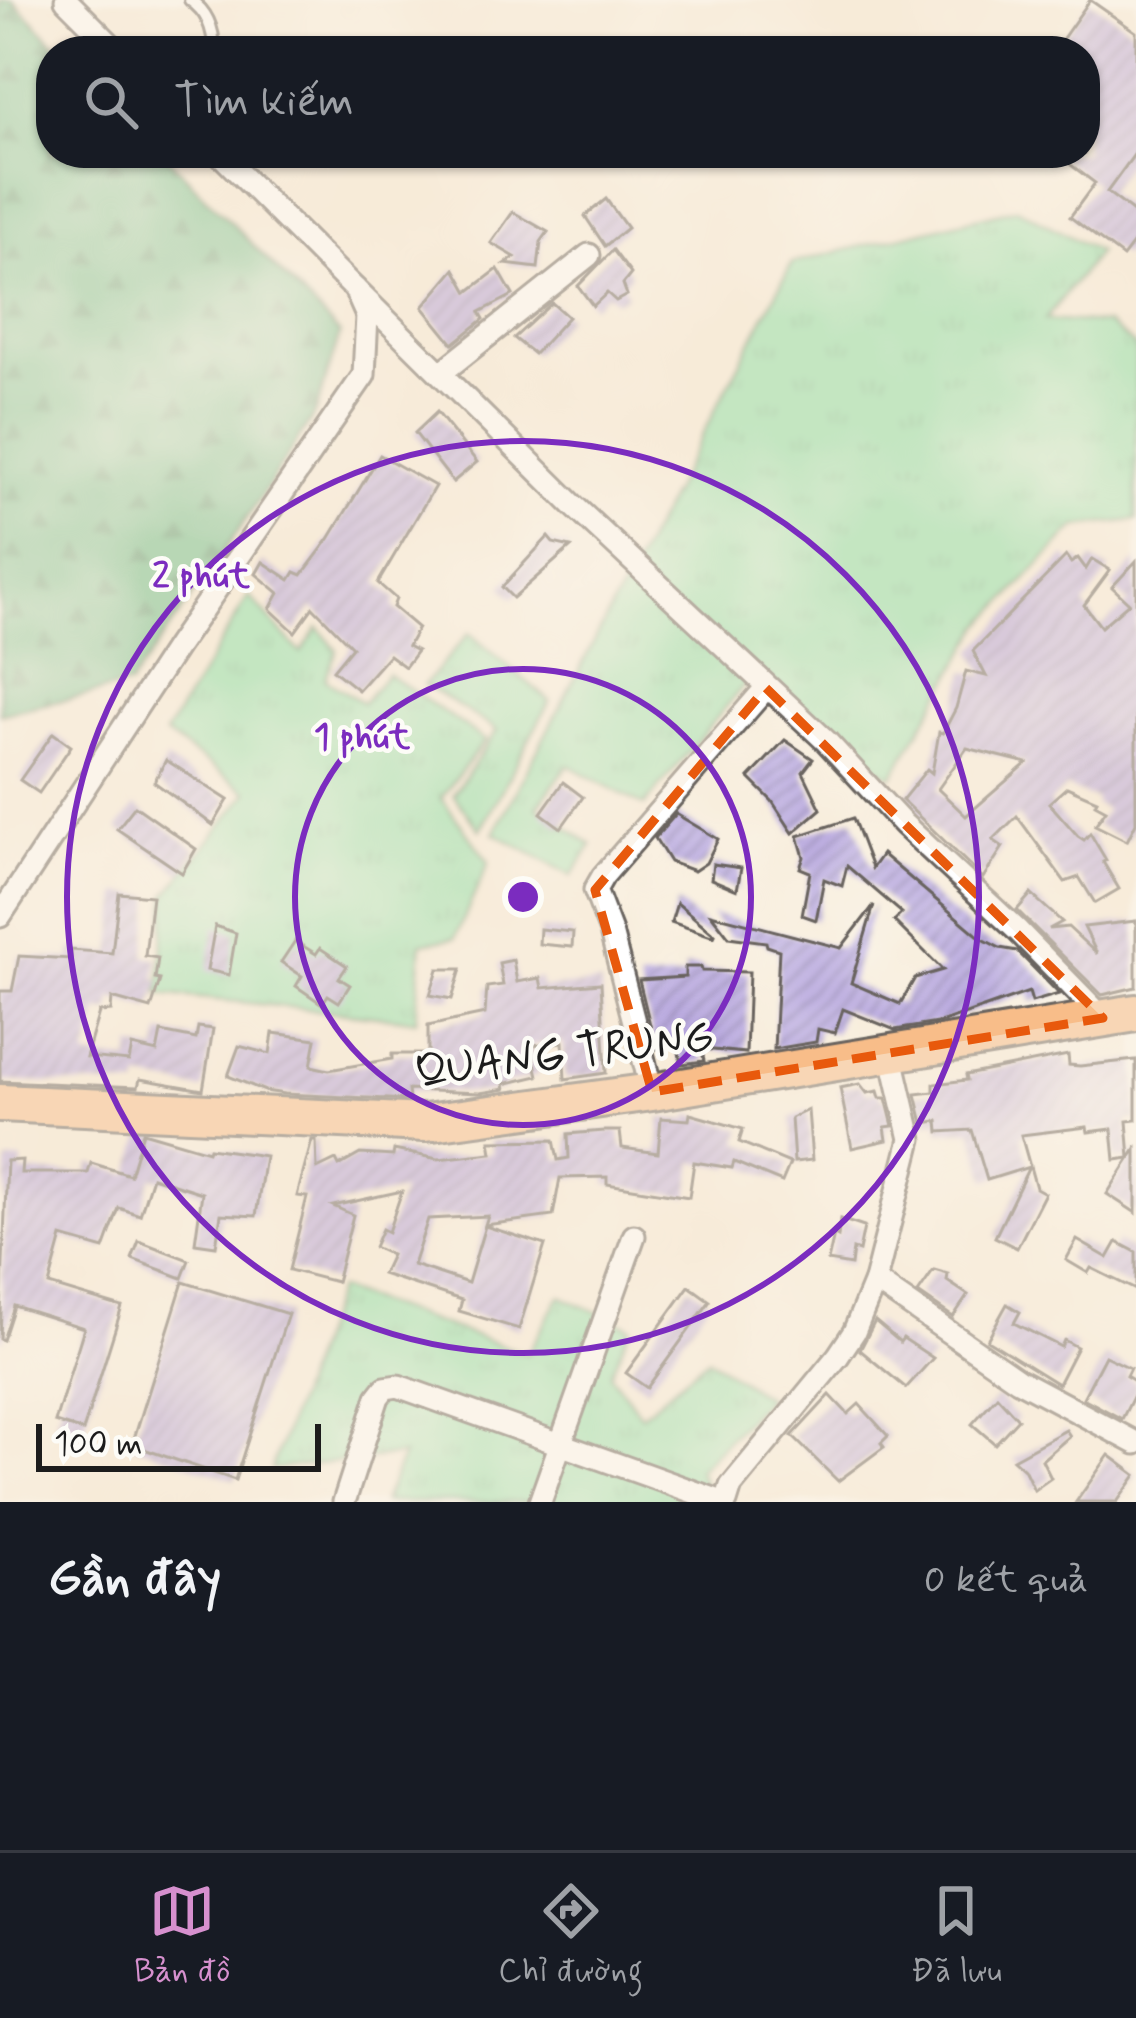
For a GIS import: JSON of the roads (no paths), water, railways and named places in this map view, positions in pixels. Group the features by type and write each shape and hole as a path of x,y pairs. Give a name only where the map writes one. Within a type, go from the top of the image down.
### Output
{"main road":[{"name":"QUANG TRUNG","path":"0,1103 424,1123 652,1092 1120,1015"}],"street":[{"path":"66,0 102,36"},
{"path":"233,168 574,507 826,740 903,824 1018,931 1120,1015"},
{"path":"441,373 590,255"},
{"path":"0,916 177,646 364,375 368,316 355,289"},
{"path":"652,1092 611,932 595,890 766,688"},
{"path":"344,1502 378,1396 385,1388 398,1386 724,1502 731,1486 838,1356 854,1332 875,1280 911,1139 891,1053"},
{"path":"540,1502 634,1236"},
{"path":"875,1280 1018,1380 1136,1443"}],"lane":[{"path":"190,0 201,7 214,36"}]}
